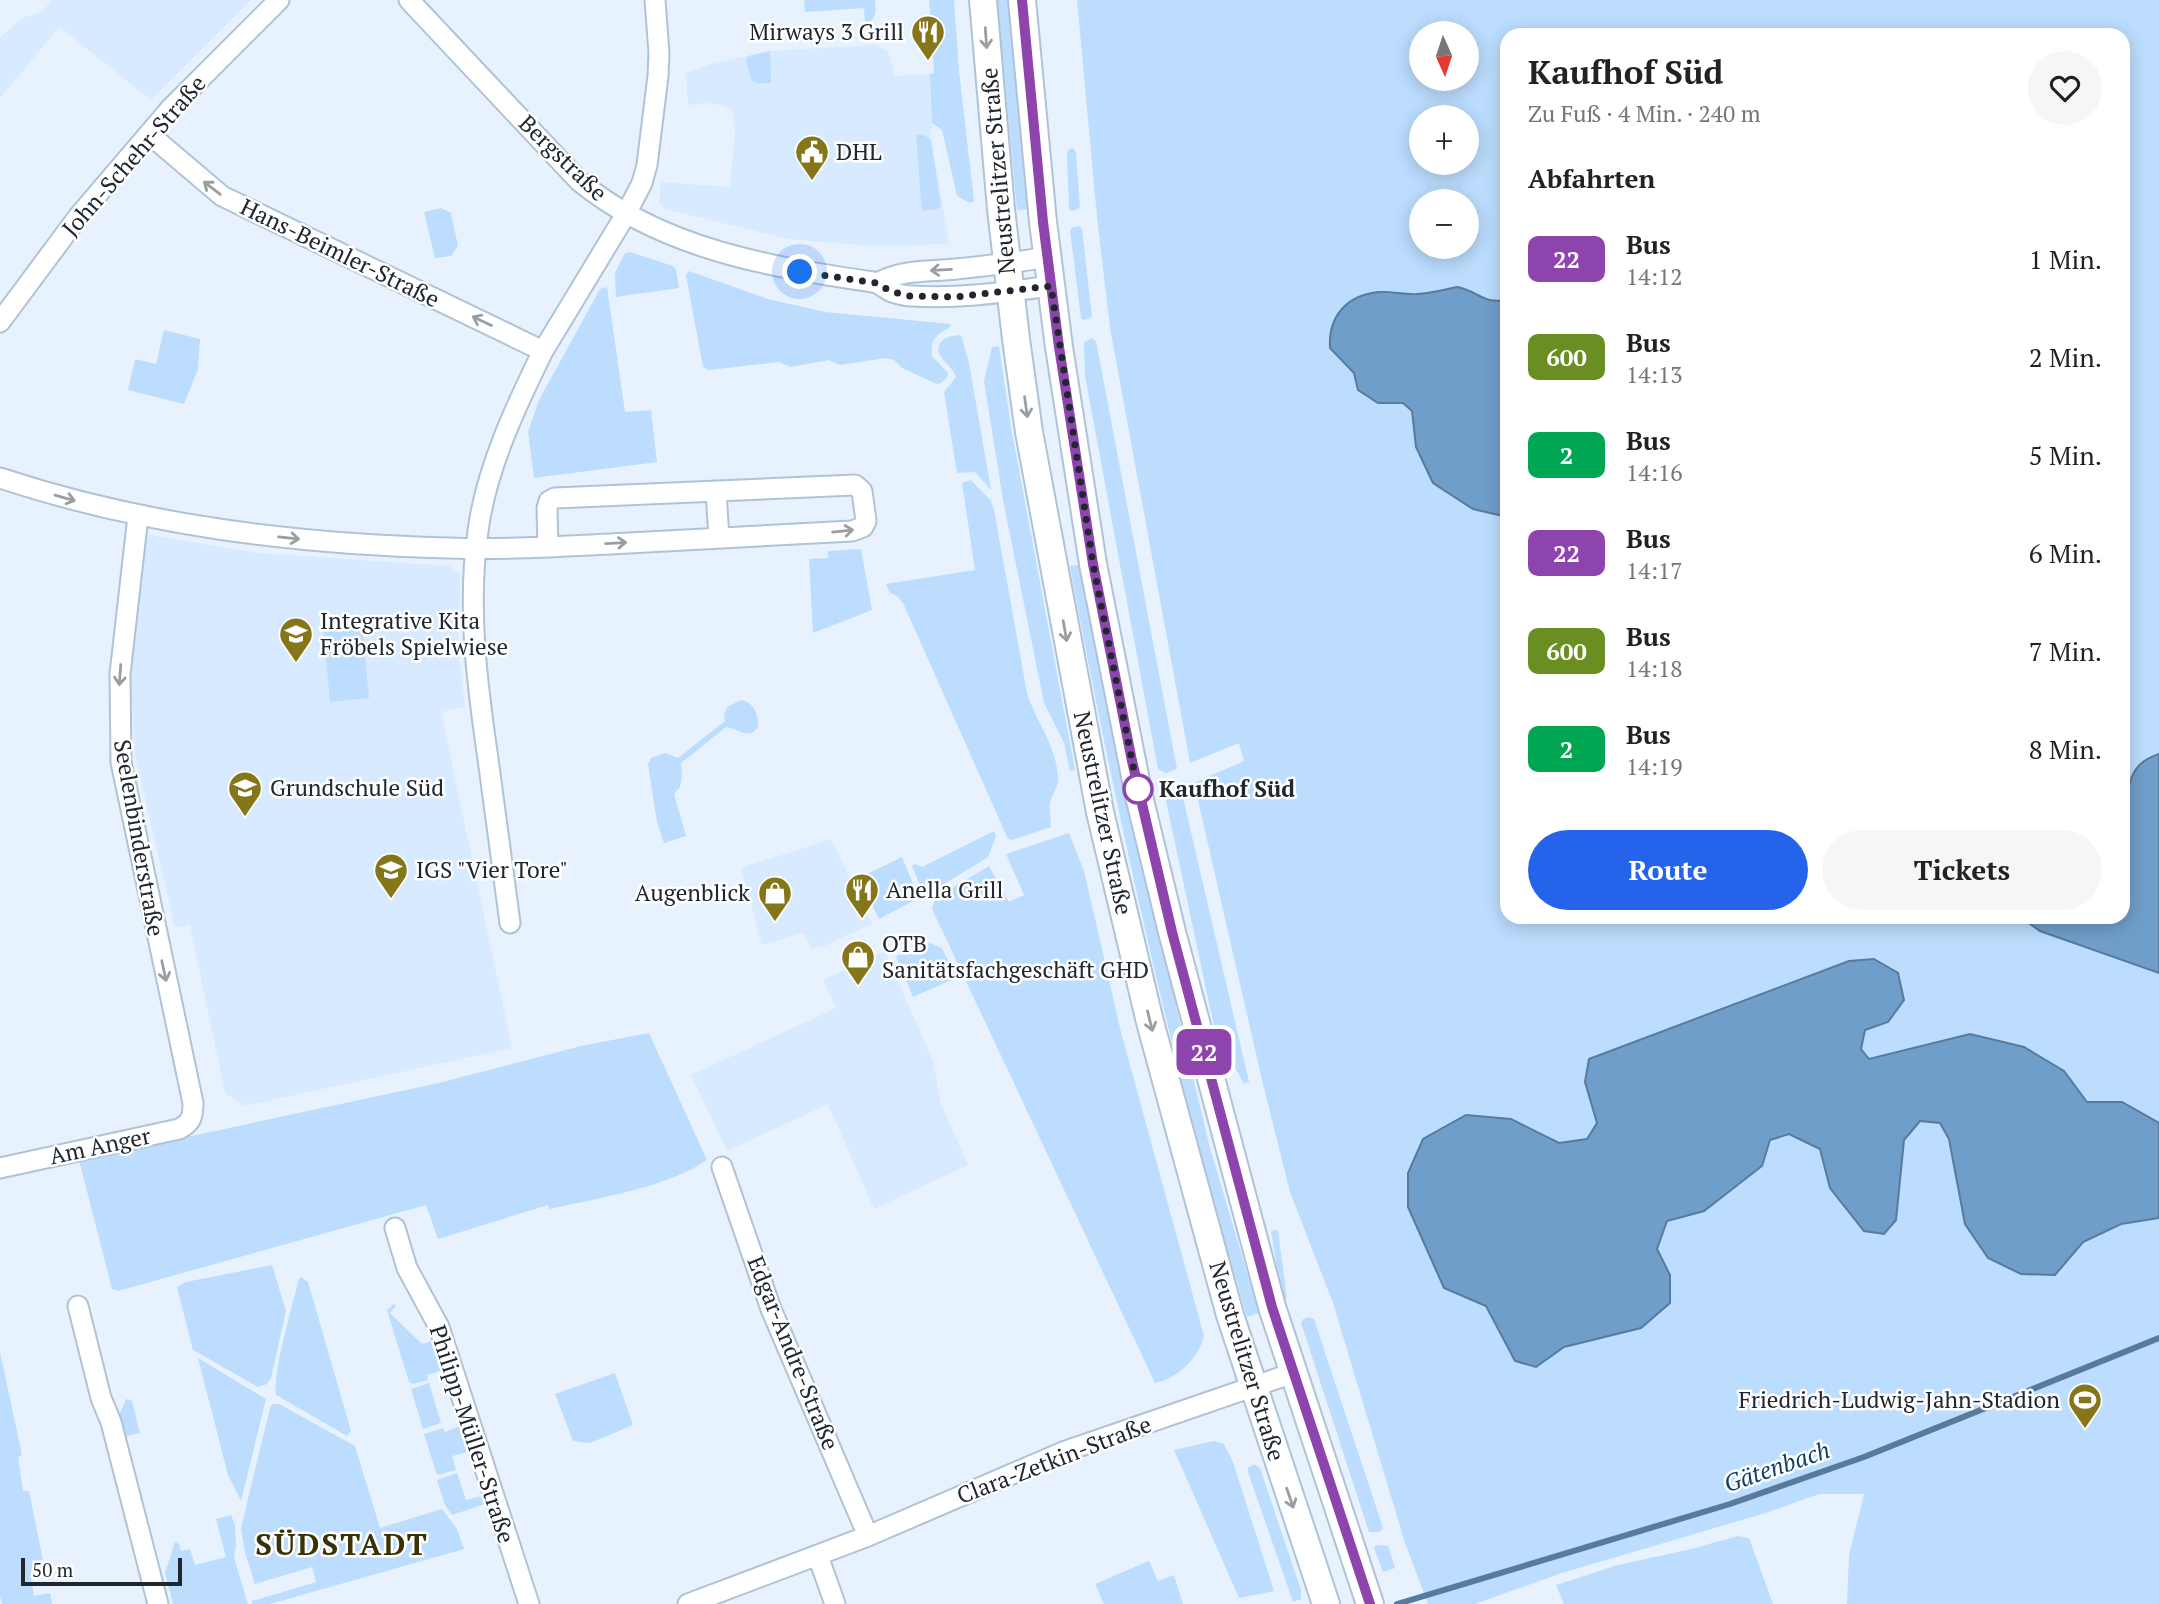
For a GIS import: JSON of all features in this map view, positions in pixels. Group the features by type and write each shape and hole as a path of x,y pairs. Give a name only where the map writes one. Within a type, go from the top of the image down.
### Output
{"main road":[{"name":"Neustrelitzer Straße","path":"984,0 1006,263 1029,432 1100,812 1150,1021 1230,1315 1324,1598"},
{"name":"Neustrelitzer Straße","path":"1022,0 1051,286 1093,564 1137,784 1172,932 1272,1307 1365,1592"}],"street":[{"name":"John-Schehr-Straße","path":"0,322 78,217 149,134 211,67 279,0"},
{"name":"Bergstraße","path":"409,0 579,181 600,198 656,230 737,256 800,272 877,283 890,291 910,296 955,297 1051,286"},
{"path":"510,923 477,680 473,621 476,548 482,509 513,417 543,351 642,183 647,165 659,53 655,0"},
{"name":"Hans-Beimler-Straße","path":"149,134 222,195 543,351"},
{"name":"Bergstraße","path":"877,283 910,271 953,270 1048,257"},
{"path":"0,478 138,516 245,533 311,540 476,548 548,547 852,531 863,527 866,520 862,491 855,485 555,498 549,501 547,508 548,547"},
{"path":"716,491 719,538"},
{"name":"Seelenbinderstraße","path":"138,516 119,692 121,762 193,1103 193,1115"},
{"name":"Am Anger","path":"0,1168 179,1129 189,1124 193,1115"},
{"name":"Edgar-Andre-Straße","path":"722,1167 771,1308 869,1536"},
{"name":"Philipp-Müller-Straße","path":"395,1228 407,1268 439,1327 529,1604"},
{"path":"78,1306 158,1604"},
{"name":"Clara-Zetkin-Straße","path":"688,1604 869,1536 1063,1452 1293,1373"},
{"path":"818,1556 835,1604"}],"shaded area":[{"path":"52,0 251,0 151,100 59,27 0,98 0,38 22,18 42,12"},
{"path":"804,0 875,0 875,15 865,24 864,8 805,12"},
{"path":"929,0 954,0 974,201 970,203 957,196 942,130 932,123 930,74 934,73"},
{"path":"997,0 1009,0 1028,209 1017,210"},
{"path":"1077,0 2159,0 2159,1604 1847,1604 1849,1555 1864,1494 1819,1494 1769,1512 1562,1573 1475,1604 1428,1604 1405,1543 1333,1303 1290,1192 1194,783 1244,761 1239,743 1190,763 1110,328"},
{"path":"876,45 887,51 894,76 930,74 930,134 949,244 871,246 789,239 665,209 659,202 661,182 730,187 735,133 733,113 726,106 707,103 688,105 686,73 712,64 770,51"},
{"path":"770,51 771,83 756,83 751,80 746,59"},
{"path":"916,135 924,135 931,140 941,206 938,209 922,211"},
{"path":"1073,148 1076,153 1080,208 1072,211 1069,209 1067,153"},
{"path":"441,208 451,213 458,246 451,256 435,258 424,212"},
{"path":"1079,226 1082,229 1092,317 1084,320 1081,318 1070,230"},
{"path":"630,252 673,266 679,288 616,297 615,273 625,253"},
{"path":"689,271 768,299 825,312 951,324 935,339 932,346 932,356 948,373 947,377 937,384 886,358 839,365 829,360 791,367 779,362 709,370 703,367 686,275"},
{"path":"607,287 625,412 651,410 657,462 534,478 528,432 539,400 600,289"},
{"path":"1457,287 1486,299 1500,301 1500,515 1473,509 1433,483 1416,447 1412,411 1403,403 1378,403 1358,390 1354,373 1330,348 1332,326 1336,317 1342,309 1358,298 1379,292 1433,292"},
{"path":"164,330 200,339 198,369 184,404 128,390 135,359 156,364"},
{"path":"961,335 969,363 991,490 975,472 957,473 944,392 956,377 938,350 943,340"},
{"path":"1092,338 1096,341 1177,769 1166,773 1158,769 1085,376 1084,342"},
{"path":"999,346 1011,427 1075,770 1070,771 1064,743 1044,703 1003,500 984,381 992,347"},
{"path":"971,480 991,501 994,510 1027,693 1052,749 1058,775 1050,803 1051,827 1012,840 1008,839 903,603 890,593 886,584 975,570 962,483"},
{"path":"150,535 258,553 449,566 460,574 458,647 465,707 441,712 512,1048 244,1106 225,1093 190,925 175,927 135,755 131,682 135,610 144,540"},
{"path":"861,549 872,610 813,633 809,559 828,558 828,551"},
{"path":"1078,565 1126,798 1210,1148 1259,1313 1247,1317 1198,1148 1129,858 1070,566"},
{"path":"362,623 369,698 330,702 323,627"},
{"path":"741,700 749,703 755,710 758,727 747,733 726,727 681,763 680,787 674,794 686,836 664,843 657,822 648,764 651,758 665,753 678,758 725,721 727,707"},
{"path":"2159,754 2159,973 2040,931 2030,924 2130,924 2130,782 2133,773 2148,759"},
{"path":"1181,789 1249,1082 1244,1084 1215,1031 1166,801 1169,794"},
{"path":"994,831 996,836 988,857 930,893 923,892 912,866 915,864 922,867"},
{"path":"1069,833 1084,871 1121,1032 1204,1336 1197,1352 1186,1366 1171,1377 1155,1383 932,909 935,898 989,866 1009,902 1024,895 1006,854"},
{"path":"831,839 872,924 822,947 811,948 804,933 762,945 741,868"},
{"path":"902,857 917,899 879,919 859,878"},
{"path":"930,943 942,948 956,978 913,997 896,956"},
{"path":"885,951 933,1061 941,1104 968,1165 874,1209 828,1104 727,1151 691,1075 836,1008 823,980"},
{"path":"1874,959 1898,973 1904,1000 1888,1022 1865,1030 1861,1049 1869,1059 1970,1034 2024,1047 2064,1071 2087,1102 2122,1102 2159,1123 2159,1218 2121,1224 2083,1242 2055,1275 2021,1274 1988,1258 1965,1224 1949,1139 1940,1123 1920,1121 1904,1140 1896,1220 1884,1234 1864,1231 1830,1188 1820,1149 1789,1134 1770,1140 1762,1166 1704,1211 1667,1221 1657,1249 1670,1275 1670,1303 1641,1328 1564,1347 1536,1367 1515,1361 1486,1306 1444,1288 1408,1207 1408,1173 1423,1139 1466,1115 1511,1119 1559,1143 1587,1139 1597,1123 1585,1082 1589,1059 1849,961"},
{"path":"649,1033 707,1160 690,1170 631,1191 549,1209 548,1205 438,1239 426,1205 118,1291 112,1289 79,1160 439,1083 581,1046"},
{"path":"1278,1230 1287,1299 1282,1299 1271,1231"},
{"path":"272,1265 286,1311 271,1378 267,1384 258,1387 193,1350 177,1287 186,1282"},
{"path":"301,1277 308,1282 351,1431 347,1436 276,1395 280,1356"},
{"path":"394,1304 396,1306 390,1313 422,1344 432,1341 442,1352 447,1369 427,1375 428,1380 413,1384 409,1382 387,1310"},
{"path":"1309,1317 1314,1319 1383,1528 1380,1532 1369,1532 1301,1323"},
{"path":"0,1352 22,1455 18,1457 23,1491 29,1491 46,1575 31,1578 34,1596 50,1593 52,1604 2,1604 0,1596"},
{"path":"198,1358 266,1399 241,1501 228,1475"},
{"path":"615,1373 633,1425 590,1443 573,1441 555,1394"},
{"path":"429,1383 441,1423 423,1429 411,1389"},
{"path":"126,1399 132,1401 140,1433 121,1437 117,1420"},
{"path":"273,1404 279,1404 355,1446 380,1528 442,1509 457,1529 464,1549 270,1604 252,1604 252,1601 316,1582 312,1567 255,1584 245,1553 241,1528"},
{"path":"464,1424 472,1451 452,1456 456,1470 437,1475 424,1434 443,1428 445,1432"},
{"path":"1214,1441 1224,1444 1233,1462 1274,1591 1239,1598 1174,1450"},
{"path":"1254,1464 1260,1468 1301,1590 1301,1599 1293,1602 1248,1472 1248,1468"},
{"path":"457,1473 466,1500 486,1495 488,1503 452,1515 445,1505 437,1480"},
{"path":"231,1515 235,1525 234,1558 248,1604 173,1604 165,1573 175,1542 179,1544 181,1551 190,1549 195,1565 226,1557 216,1519"},
{"path":"1738,1536 1749,1538 1773,1604 1564,1604 1556,1585 1618,1565"},
{"path":"1376,1545 1388,1546 1395,1568 1383,1572 1374,1548"},
{"path":"1149,1561 1158,1581 1174,1575 1183,1604 1104,1604 1095,1584"}],"waterway":[{"name":"Gätenbach","path":"1397,1604 1730,1504 1864,1457 2159,1338"}],"bus line":[{"name":"22","path":"1022,0 1043,222 1059,347 1093,564 1132,761 1172,932 1272,1307 1370,1604"}],"place":[{"name":"Mirways 3 Grill","path":"928,62"},
{"name":"DHL","path":"812,182"},
{"name":"Integrative Kita Fröbels Spielwiese","path":"296,664"},
{"name":"Kaufhof Süd","path":"1138,789"},
{"name":"Grundschule Süd","path":"245,818"},
{"name":"IGS \"Vier Tore\"","path":"391,900"},
{"name":"Anella Grill","path":"862,920"},
{"name":"Augenblick","path":"775,923"},
{"name":"OTB Sanitätsfachgeschäft GHD","path":"858,987"},
{"name":"Friedrich-Ludwig-Jahn-Stadion","path":"2085,1430"}],"district":[{"name":"SÜDSTADT","path":"342,1545"}],"route":[{"path":"800,272 877,283 890,291 910,296 955,297 1051,286 1093,564 1139,796 1138,789"}]}
